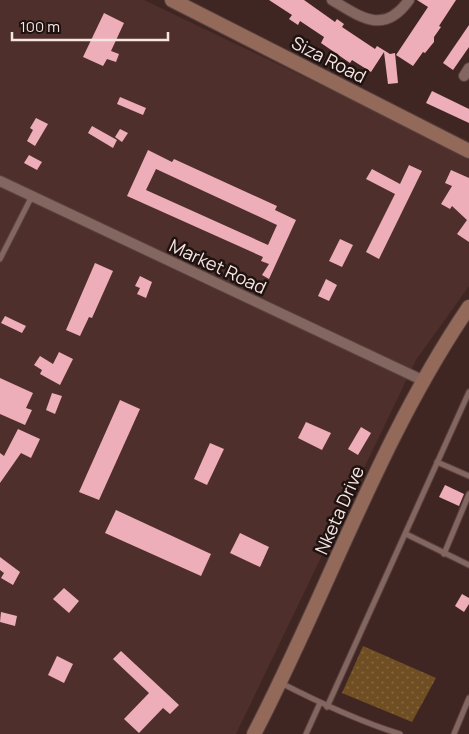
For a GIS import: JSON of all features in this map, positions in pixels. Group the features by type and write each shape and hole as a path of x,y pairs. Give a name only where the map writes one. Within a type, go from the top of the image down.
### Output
{"street":[{"name":"Siza Road","path":"172,0 469,152"},
{"path":"332,0 363,18 375,21 394,16 409,0"},
{"name":"Market Road","path":"0,181 422,380"},
{"name":"Nketa Drive","path":"254,734 281,682 391,439 422,380 469,307"}],"lane":[{"path":"0,259 32,196"},
{"path":"327,707 469,394"},
{"path":"437,462 469,476"},
{"path":"444,554 469,494"},
{"path":"406,534 469,565"},
{"path":"281,682 327,707 374,726 400,734"},
{"path":"454,734 469,698"},
{"path":"306,734 320,703"}],"shaded area":[{"path":"0,0 144,0 409,127 469,158 469,286 416,360 236,734 0,734"},
{"path":"363,646 436,678 412,722 342,693"}],"building":[{"path":"269,0 304,0 335,22 337,19 344,24 342,27 375,49 377,46 390,54 395,53 398,83 388,84 384,52 371,72 352,60 350,63 321,43 324,37 300,21 298,25 289,19 292,15"},
{"path":"417,0 456,0 439,26 441,27 434,37 434,42 425,53 423,52 413,66 396,55 428,7"},
{"path":"104,13 124,23 111,51 119,54 116,62 107,59 103,66 83,57"},
{"path":"469,25 469,47 453,70 443,63"},
{"path":"432,91 469,109 469,123 426,103"},
{"path":"120,97 146,108 143,115 117,104"},
{"path":"36,118 48,124 35,146 27,141 33,130 30,128"},
{"path":"92,126 117,140 113,148 88,133"},
{"path":"120,129 128,133 122,142 115,137"},
{"path":"148,150 172,162 174,159 277,206 275,210 296,220 269,279 262,275 269,264 261,261 263,257 127,196","holes":["156,169 277,225 268,245 146,190"]},
{"path":"29,155 42,162 37,170 24,163"},
{"path":"409,165 422,171 379,259 366,252 395,194 366,179 372,169 400,184"},
{"path":"451,170 469,178 469,242 457,234 467,220 452,206 450,209 441,204 452,186 445,183"},
{"path":"340,239 353,245 342,267 329,261"},
{"path":"95,263 113,271 92,318 89,317 80,336 66,330"},
{"path":"140,276 152,282 146,298 137,294 140,288 135,286"},
{"path":"326,279 337,285 329,301 318,296"},
{"path":"5,316 26,326 22,333 1,323"},
{"path":"59,352 73,359 60,385 40,374 42,370 34,365 40,356 53,364"},
{"path":"0,378 33,393 26,408 32,410 25,425 0,414"},
{"path":"52,393 62,396 55,414 46,410"},
{"path":"120,400 140,409 99,500 79,492"},
{"path":"306,422 331,433 322,450 298,438"},
{"path":"361,427 371,433 358,455 348,449"},
{"path":"18,429 40,439 31,458 21,453 0,483 0,453 4,456"},
{"path":"210,443 224,449 207,485 194,479"},
{"path":"445,485 464,494 459,506 439,497"},
{"path":"116,510 211,554 201,576 105,533"},
{"path":"240,533 269,547 260,567 230,553"},
{"path":"0,557 20,572 13,585 1,578 4,573 0,570"},
{"path":"64,588 79,601 69,613 53,599"},
{"path":"462,594 469,598 469,604 464,612 455,606"},
{"path":"1,612 17,616 15,626 0,622"},
{"path":"121,651 179,705 170,714 163,708 139,733 124,719 149,693 113,659"},
{"path":"57,656 73,664 64,683 48,675"}]}
